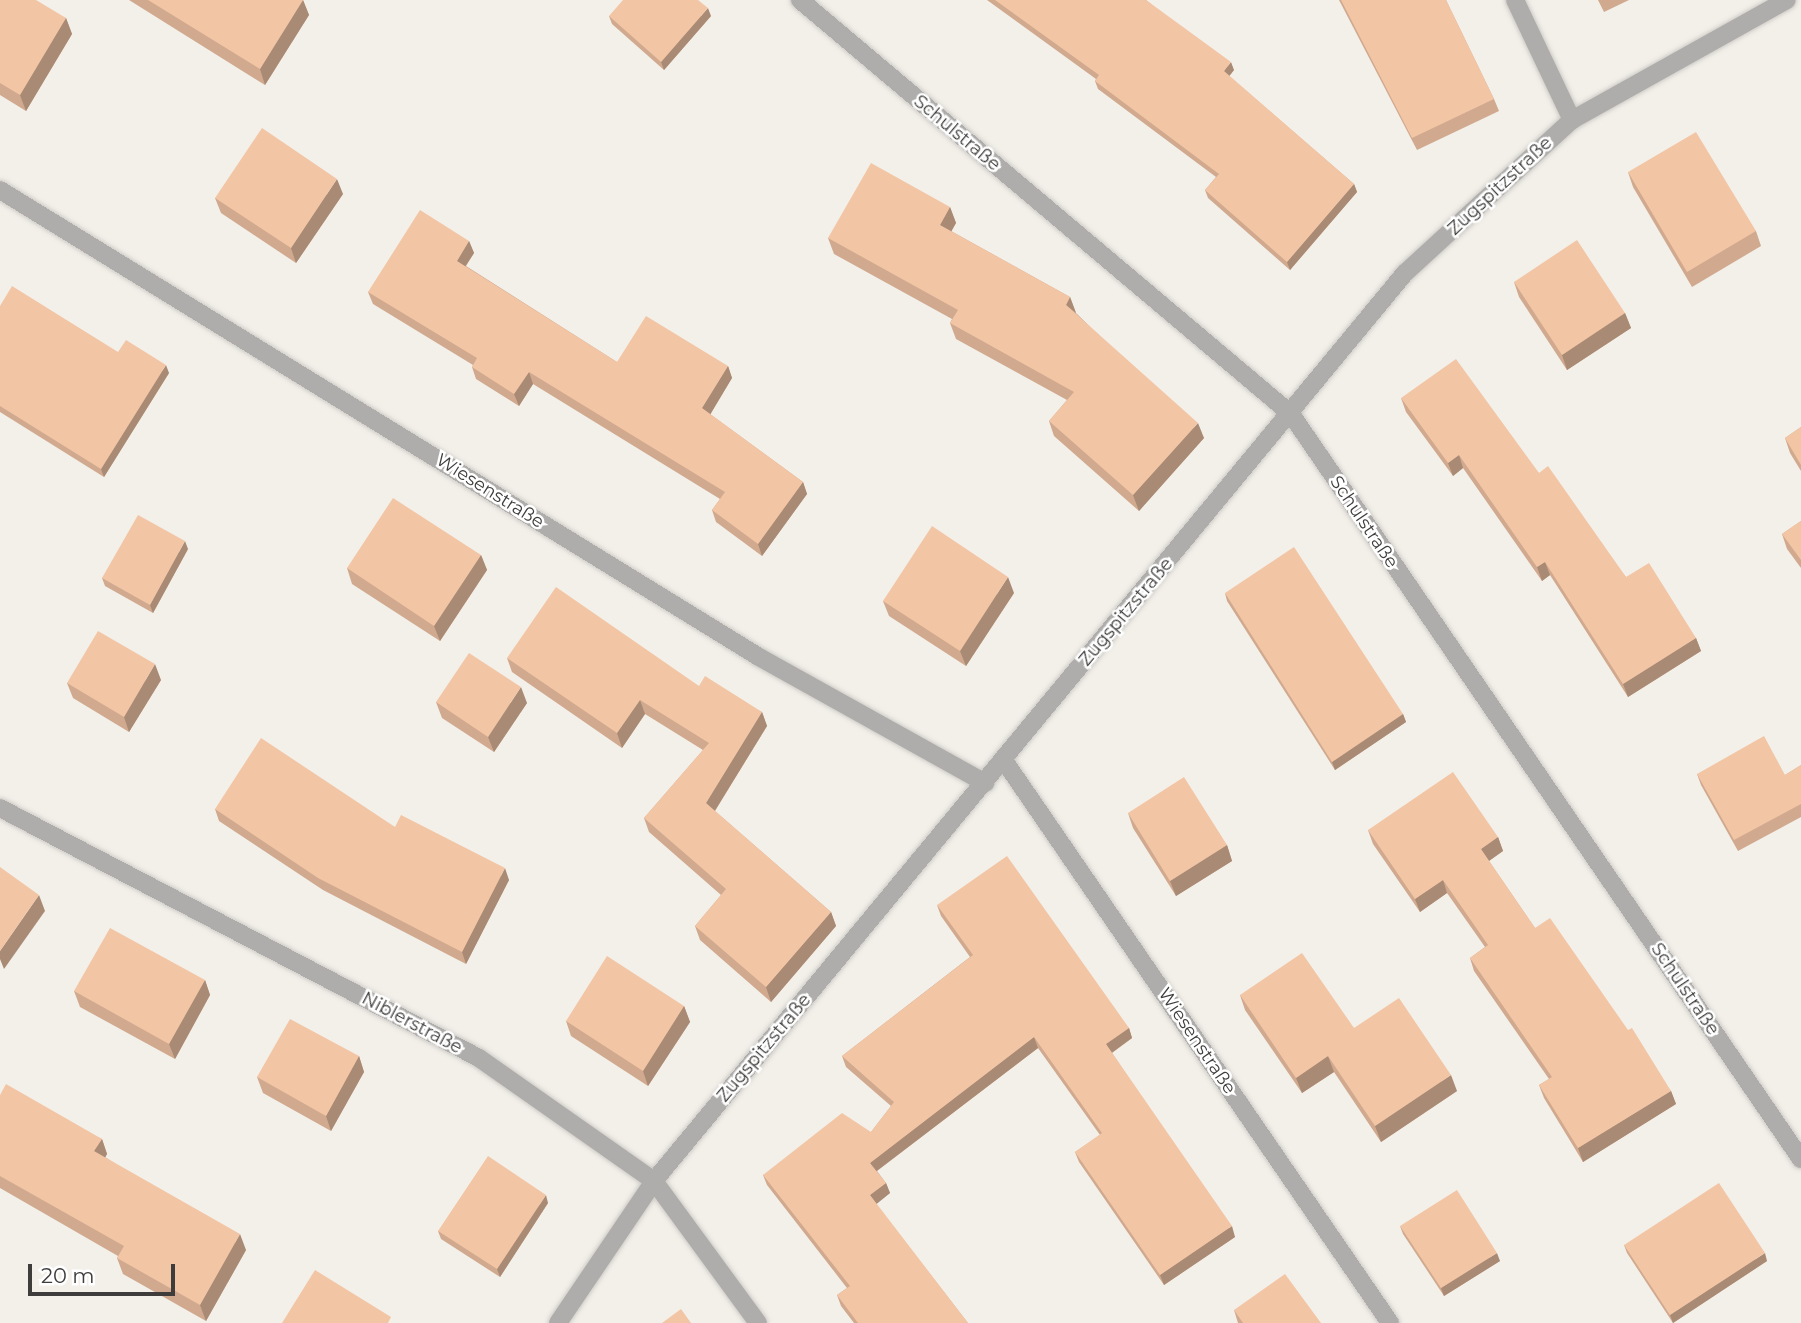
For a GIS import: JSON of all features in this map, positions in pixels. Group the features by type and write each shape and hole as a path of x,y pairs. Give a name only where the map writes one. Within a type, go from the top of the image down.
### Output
{"street":[{"name":"Schulstraße","path":"800,0 1291,414 1801,1159"},
{"path":"1515,0 1572,120"},
{"name":"Zugspitzstraße","path":"558,1323 654,1181 1405,273 1572,120 1787,0"},
{"name":"Wiesenstraße","path":"0,190 760,657 985,783"},
{"name":"Wiesenstraße","path":"1003,758 1390,1323"},
{"name":"Niblerstraße","path":"0,808 479,1058 654,1181 758,1323"}],"building":[{"path":"0,0 36,0 66,18 20,95 0,83"},
{"path":"148,0 303,0 260,69"},
{"path":"623,0 698,0 708,8 661,62 609,16"},
{"path":"995,0 1146,0 1231,62 1224,71 1354,184 1287,262 1205,190 1219,174 1095,81 1099,75"},
{"path":"1341,0 1446,0 1494,99 1412,138"},
{"path":"262,128 337,179 291,248 215,198"},
{"path":"1696,132 1756,231 1687,272 1628,172"},
{"path":"871,163 950,207 940,225 1070,297 1066,305 1198,423 1133,495 1049,421 1074,392 950,323 958,310 828,238"},
{"path":"420,210 469,241 457,261 617,362 646,316 728,366 702,408 803,482 758,544 712,510 725,492 529,372 514,394 472,367 477,358 368,292"},
{"path":"1577,240 1625,313 1562,355 1514,282"},
{"path":"12,286 118,352 126,340 166,365 101,469 0,406 0,306"},
{"path":"1456,359 1539,473 1548,466 1626,577 1649,563 1696,638 1623,684 1545,562 1537,567 1459,455 1448,463 1401,398"},
{"path":"1801,427 1801,465 1785,438"},
{"path":"393,498 481,555 434,626 347,568"},
{"path":"138,515 185,541 150,605 102,578"},
{"path":"1801,521 1801,560 1782,534"},
{"path":"932,526 1008,577 960,651 883,601"},
{"path":"1294,547 1403,714 1332,762 1225,593"},
{"path":"556,587 699,686 705,676 762,712 706,803 831,912 766,987 695,926 726,889 644,818 709,743 640,700 617,733 507,658"},
{"path":"98,631 155,664 124,717 67,683"},
{"path":"469,653 521,687 488,737 436,702"},
{"path":"1764,736 1785,775 1801,765 1801,804 1734,840 1697,774"},
{"path":"261,738 395,827 401,815 505,868 462,952 318,878 215,809"},
{"path":"1453,772 1498,837 1481,849 1535,928 1550,918 1628,1030 1632,1028 1671,1091 1578,1148 1539,1085 1552,1077 1470,958 1488,945 1443,880 1415,899 1368,830"},
{"path":"1184,777 1227,845 1170,881 1128,813"},
{"path":"1007,856 1129,1028 1106,1044 1232,1226 1160,1275 1075,1152 1102,1133 1034,1037 870,1163 886,1183 870,1195 968,1323 858,1323 837,1295 850,1286 763,1175 842,1113 871,1132 894,1102 842,1056 973,955 937,905"},
{"path":"0,867 39,895 0,951"},
{"path":"110,928 205,980 169,1044 74,991"},
{"path":"1302,953 1354,1028 1399,998 1451,1075 1375,1126 1328,1056 1296,1078 1240,995"},
{"path":"607,956 684,1006 643,1071 566,1021"},
{"path":"290,1019 359,1056 326,1116 257,1077"},
{"path":"6,1084 102,1139 94,1151 240,1234 200,1305 117,1258 124,1246 0,1176 0,1095"},
{"path":"488,1156 546,1195 497,1269 438,1231"},
{"path":"1719,1183 1765,1253 1670,1315 1624,1245"},
{"path":"1457,1190 1497,1253 1441,1288 1400,1226"},
{"path":"315,1270 391,1317 388,1323 282,1323"},
{"path":"1285,1274 1321,1323 1243,1323 1234,1310"},
{"path":"681,1309 691,1323 662,1323"}]}
